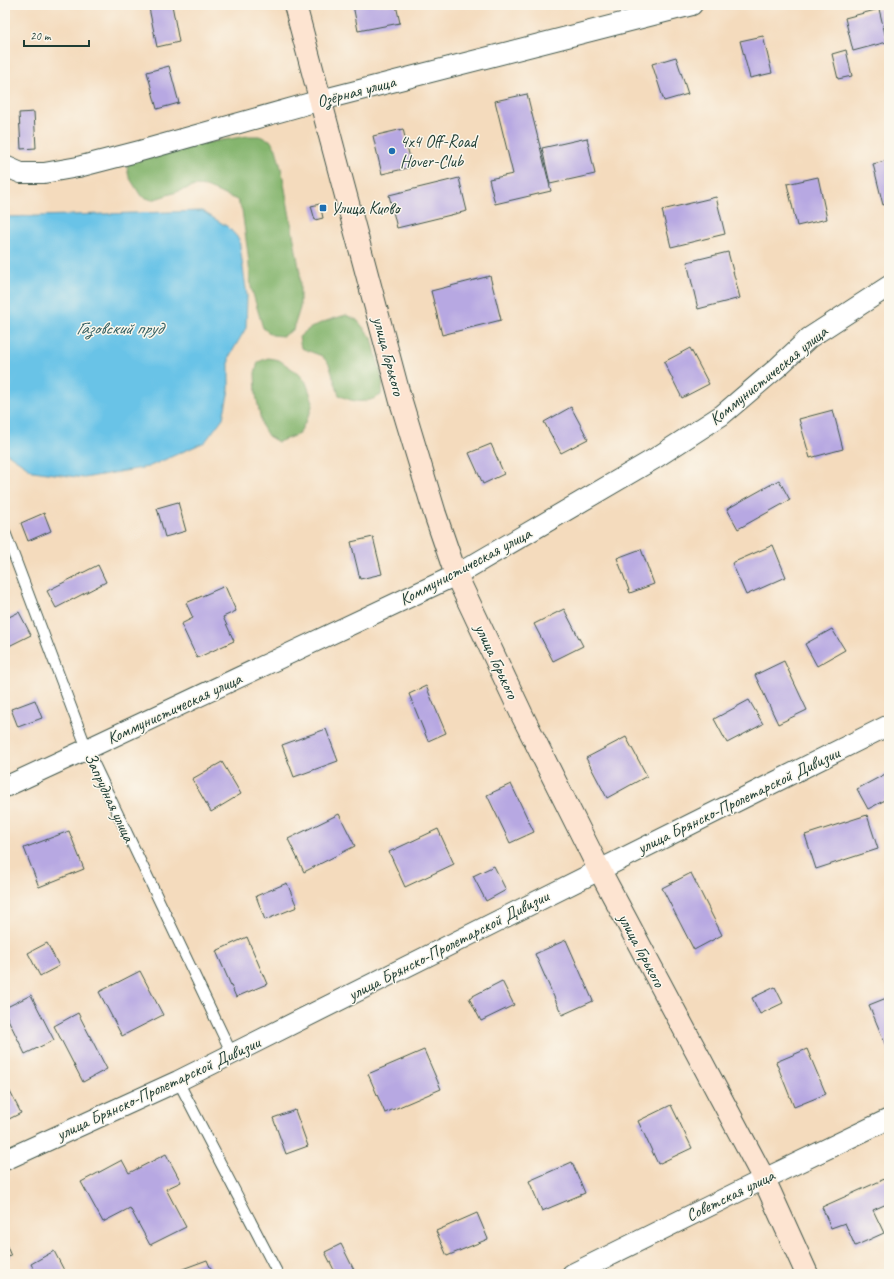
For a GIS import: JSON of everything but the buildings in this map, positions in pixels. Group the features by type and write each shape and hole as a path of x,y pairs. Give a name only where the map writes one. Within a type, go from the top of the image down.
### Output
{"street":[{"name":"улица Горького","path":"295,5 400,398 435,514 456,575 523,717 598,869 764,1179 807,1274"},
{"name":"Озёрная улица","path":"13,169 44,173 78,167 321,100 692,5"},
{"name":"Коммунистическая улица","path":"5,787 456,575 654,459 722,415 777,368 809,338 889,286"},
{"name":"улица Брянско-Пролетарской Дивизии","path":"5,1160 178,1081 598,869 889,725"},
{"name":"Советская улица","path":"572,1274 889,1119"}],"lane":[{"name":"Запрудная улица","path":"5,532 87,749 232,1054"},
{"path":"178,1081 278,1274"}],"green space":[{"path":"248,136 259,136 270,140 276,149 282,172 300,273 300,308 293,330 283,336 272,335 263,328 251,287 242,210 237,200 206,187 195,186 152,200 141,196 129,177 127,168 129,161 172,148"},
{"path":"346,315 357,320 372,338 383,384 381,395 370,400 355,401 339,395 329,364 322,356 301,348 299,337 309,329 321,323"},
{"path":"268,358 279,360 298,373 306,382 313,402 310,413 299,434 278,442 268,436 262,426 256,395 255,373 258,362"}],"water":[{"name":"Газовский пруд","path":"202,211 228,227 239,239 247,296 246,328 229,357 229,390 223,418 205,442 148,467 84,478 33,471 5,452 5,217"}],"place":[{"name":"4x4 Off-Road Hover-Club","path":"392,151"},
{"name":"Улица Киово","path":"323,208"}]}
